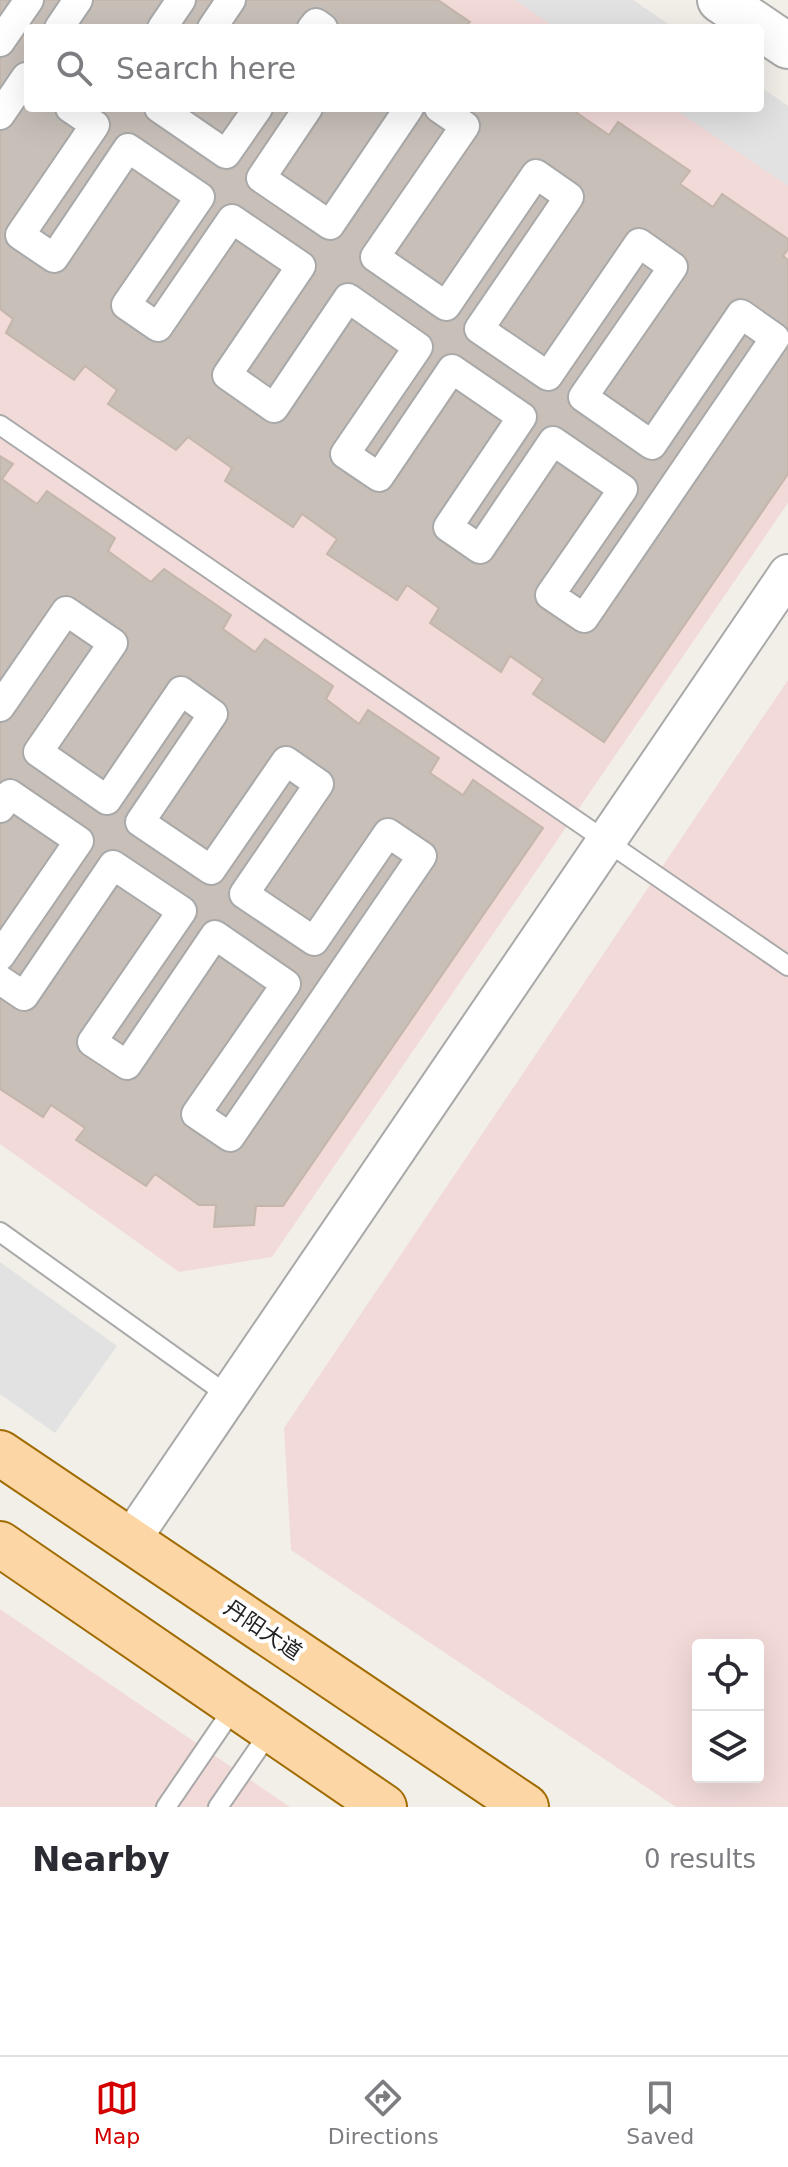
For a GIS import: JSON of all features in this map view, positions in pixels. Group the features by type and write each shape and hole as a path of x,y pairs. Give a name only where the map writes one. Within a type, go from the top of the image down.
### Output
{"main road":[{"name":"丹阳大道","path":"0,1453 526,1807"},
{"path":"0,1544 384,1807"}],"street":[{"path":"0,42 29,0"},
{"path":"62,24 78,0"},
{"path":"165,24 181,0"},
{"path":"215,24 231,0"},
{"path":"720,0 755,24"},
{"path":"764,30 788,46"},
{"path":"0,115 24,80"},
{"path":"76,112 95,125 20,235 54,258 128,148 200,197 126,305 158,327 232,219 301,266 227,375 274,408 348,298 418,347 345,454 379,477 452,369 522,417 448,527 480,549 553,441 623,489 550,595 584,618 775,338 741,314 652,445 583,397 673,267 639,243 548,376 479,329 569,197 536,174 446,306 375,257 465,126 445,112"},
{"path":"165,112 226,154 255,112"},
{"path":"305,112 261,178 330,225 406,112"},
{"path":"130,1541 788,574"},
{"path":"0,707 66,611 113,643 38,752 107,800 181,691 213,714 140,822 211,870 286,761 319,784 244,894 314,941 388,833 422,856 230,1137 196,1114 286,984 215,935 127,1065 92,1042 182,911 113,865 24,996 0,980"},
{"path":"0,808 10,794 79,841 0,956"}],"lane":[{"path":"0,425 788,966"},
{"path":"0,1232 229,1396"},
{"path":"166,1807 235,1706"},
{"path":"220,1806 271,1730"}],"shaded area":[{"path":"0,0 633,0 668,24 24,24 24,112 764,112 764,90 788,106 788,503 272,1257 179,1272 0,1144"},
{"path":"515,0 633,0 668,24 550,24"},
{"path":"764,90 788,106 788,186 679,112 764,112"},
{"path":"788,680 788,1807 676,1807 291,1550 284,1428"},
{"path":"0,1262 117,1346 55,1433 0,1394"},
{"path":"0,1609 227,1764 290,1807 0,1807"}],"building":[{"path":"0,0 438,0 470,22 24,24 24,112 578,112 609,135 618,122 690,171 680,184 713,207 722,194 788,239 788,249 783,256 788,260 788,474 604,742 533,694 543,679 510,656 501,672 430,623 439,608 407,585 397,600 327,554 337,539 302,514 293,527 225,481 232,468 188,437 176,450 108,404 117,390 85,366 74,380 6,333 13,319 0,309"},
{"path":"0,456 13,464 2,479 37,504 47,491 115,538 108,551 151,582 164,569 231,615 223,629 255,652 265,639 333,686 326,699 359,724 368,710 439,758 430,773 463,795 473,780 543,828 283,1206 256,1206 254,1225 214,1227 216,1205 199,1205 155,1174 146,1186 76,1140 85,1128 51,1105 43,1117 0,1089"}]}
